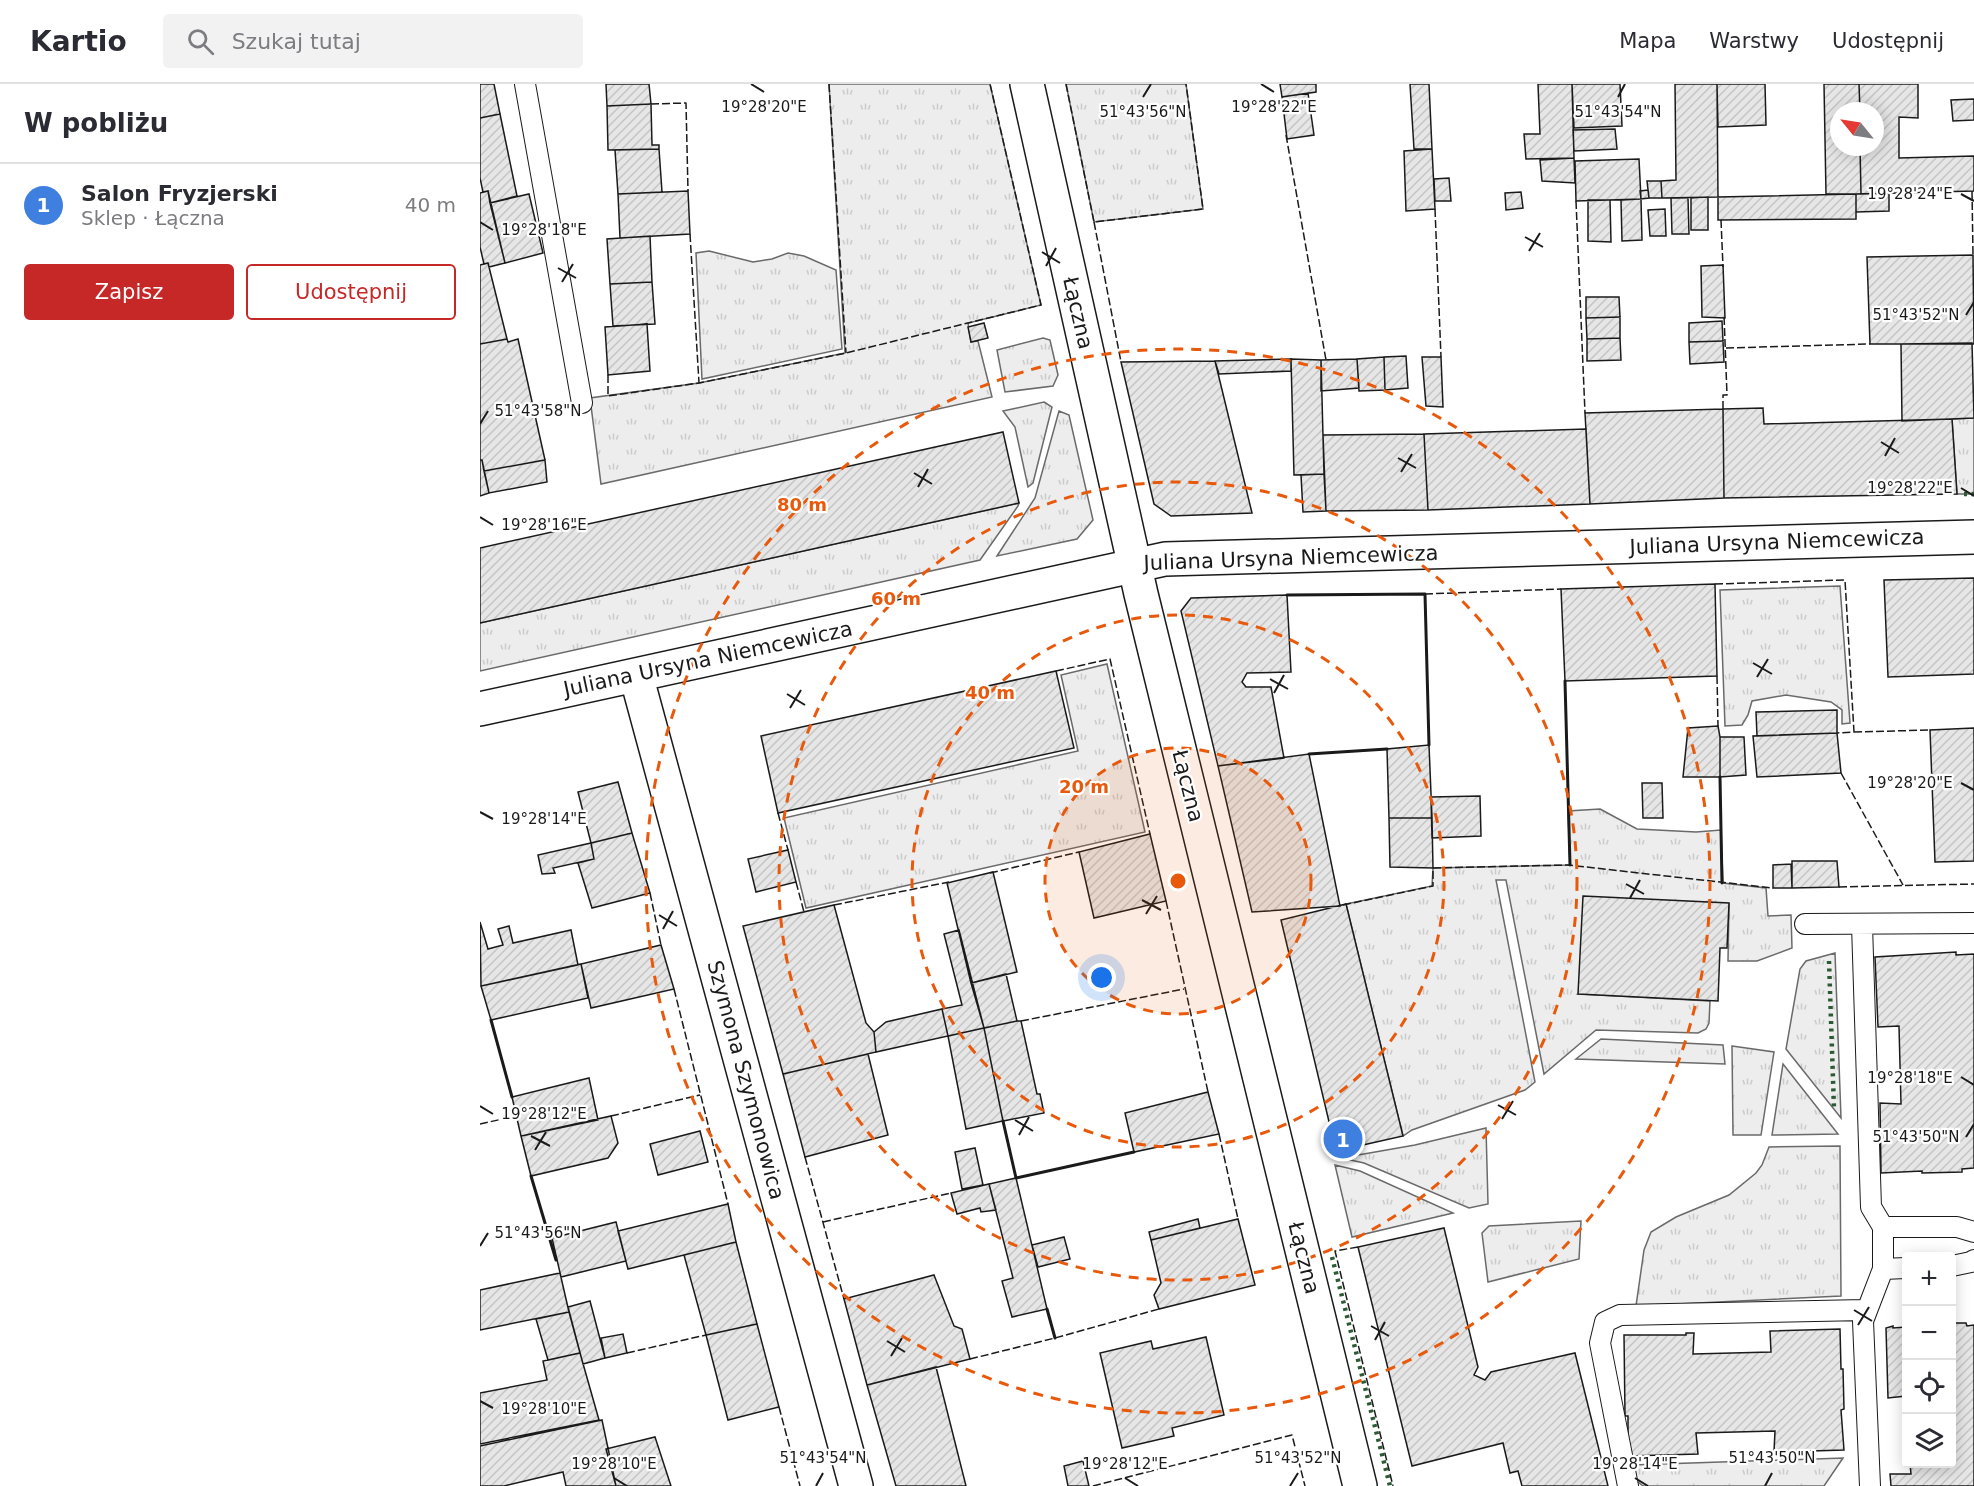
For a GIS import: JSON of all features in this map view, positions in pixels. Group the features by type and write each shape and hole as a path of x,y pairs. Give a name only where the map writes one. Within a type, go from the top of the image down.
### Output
{"street":[{"name":"Łączna","path":"1027,84 1135,565 1360,1486"},
{"name":"Juliana Ursyna Niemcewicza","path":"480,710 1166,559 1974,537"},
{"name":"Szymona Szymonowica","path":"636,675 856,1486"}],"lane":[{"path":"525,84 582,403"},
{"path":"1805,924 1974,923"},
{"path":"1862,925 1871,1207 1883,1227 1883,1269 1865,1310 1863,1321 1870,1486"},
{"path":"1883,1227 1957,1227 1974,1232"},
{"path":"1956,1265 1974,1260"},
{"path":"1883,1269 1902,1268"},
{"path":"1628,1486 1600,1343 1605,1322 1620,1315 1865,1310"}],"green space":[{"path":"829,84 990,84 1041,305 968,323 971,342 978,341 992,397 601,484 590,398 699,383 845,353"},
{"path":"1066,84 1186,84 1203,209 1094,222"},
{"path":"709,251 753,262 772,259 788,253 804,256 836,270 842,349 702,379 696,253"},
{"path":"1043,338 1050,340 1058,375 1053,386 1005,392 997,350"},
{"path":"1044,402 1052,407 1033,483 1028,487 1015,427 1003,411"},
{"path":"1059,411 1069,415 1093,520 1077,539 997,556 1035,498"},
{"path":"1974,418 1974,494 1957,494 1952,419"},
{"path":"1019,503 980,560 480,671 480,623"},
{"path":"1840,586 1850,723 1842,724 1842,710 1831,702 1786,695 1752,701 1742,725 1725,726 1720,590"},
{"path":"1107,664 1145,832 806,908 784,818 1078,751 1061,675"},
{"path":"1600,809 1637,829 1696,832 1721,830 1723,883 1766,888 1768,916 1791,915 1792,948 1757,961 1728,961 1729,904 1578,994 1710,1001 1709,1023 1706,1029 1698,1033 1596,1030 1544,1074 1506,880 1496,880 1535,1082 1525,1090 1412,1130 1403,1136 1346,904 1432,886 1433,868 1570,865 1568,811"},
{"path":"1835,953 1841,1118 1786,1049 1800,969 1806,961"},
{"path":"1601,1039 1723,1045 1725,1064 1576,1059"},
{"path":"1732,1046 1774,1052 1761,1135 1733,1135"},
{"path":"1783,1064 1838,1134 1772,1135"},
{"path":"1486,1128 1488,1204 1469,1208 1364,1163 1341,1158 1415,1145"},
{"path":"1840,1146 1841,1296 1636,1306 1644,1250 1651,1232 1676,1217 1729,1195 1756,1173 1769,1147"},
{"path":"1335,1165 1360,1171 1453,1213 1352,1237"},
{"path":"1581,1221 1579,1259 1488,1282 1482,1233 1489,1226"},
{"path":"1843,1458 1824,1486 1643,1486 1637,1481 1632,1465"}],"building":[{"path":"480,84 494,84 500,114 480,118"},
{"path":"606,84 649,84 651,104 607,106"},
{"path":"1280,84 1316,84 1316,92 1282,97"},
{"path":"1410,84 1429,84 1432,149 1414,149"},
{"path":"1538,84 1572,84 1574,158 1526,159 1524,134 1540,134"},
{"path":"1572,84 1620,84 1622,126 1574,128"},
{"path":"1675,84 1717,84 1718,197 1662,198 1661,181 1676,180"},
{"path":"1717,84 1765,84 1766,125 1718,127"},
{"path":"1824,84 1859,84 1860,102 1830,102 1830,156 1860,156 1861,194 1826,194"},
{"path":"1859,84 1918,84 1918,118 1899,117 1899,158 1974,156 1974,191 1861,194 1860,156 1884,156 1884,102 1860,102"},
{"path":"1308,93 1314,135 1287,139 1282,97"},
{"path":"1974,99 1974,120 1953,121 1951,100"},
{"path":"651,104 652,145 659,145 659,149 608,150 607,106"},
{"path":"500,114 517,196 490,203 488,191 483,192 480,178 480,118"},
{"path":"1615,129 1617,149 1574,151 1573,130"},
{"path":"659,149 662,192 618,194 615,150"},
{"path":"1432,149 1435,209 1406,211 1404,151"},
{"path":"1574,158 1575,183 1542,181 1540,160"},
{"path":"1639,159 1641,199 1576,201 1575,161"},
{"path":"1449,178 1451,201 1435,201 1434,179"},
{"path":"1647,181 1661,181 1662,198 1649,198"},
{"path":"1648,190 1649,198 1641,199 1640,191"},
{"path":"488,191 505,263 489,267 488,263 484,264 480,247 480,193"},
{"path":"688,191 690,234 620,238 618,194"},
{"path":"1521,192 1523,208 1506,210 1505,193"},
{"path":"1889,193 1889,211 1856,212 1856,194"},
{"path":"529,194 543,253 505,263 490,203"},
{"path":"1856,194 1856,219 1718,220 1718,197"},
{"path":"1708,197 1708,230 1691,230 1691,198"},
{"path":"1671,198 1688,198 1689,234 1672,234"},
{"path":"1641,199 1642,240 1622,241 1621,200"},
{"path":"1588,200 1610,200 1611,242 1588,241"},
{"path":"1665,209 1666,236 1650,236 1648,210"},
{"path":"650,236 652,282 610,284 607,239"},
{"path":"1973,255 1974,344 1870,344 1867,257"},
{"path":"488,263 507,339 480,344 480,265"},
{"path":"1723,265 1725,318 1702,317 1701,266"},
{"path":"652,282 655,324 613,326 610,284"},
{"path":"1586,297 1619,297 1620,317 1586,318"},
{"path":"1620,317 1620,338 1587,339 1586,318"},
{"path":"1722,321 1723,341 1689,342 1689,323"},
{"path":"984,323 988,338 971,342 968,327"},
{"path":"647,324 650,371 608,375 605,327"},
{"path":"1620,338 1621,360 1587,361 1587,339"},
{"path":"507,339 508,342 518,339 545,460 484,471 482,460 480,460 480,344"},
{"path":"1723,341 1724,362 1690,364 1689,342"},
{"path":"1972,343 1974,418 1902,421 1901,344"},
{"path":"1406,356 1408,388 1385,390 1384,357"},
{"path":"1384,357 1385,390 1359,391 1357,359"},
{"path":"1422,357 1441,357 1443,407 1426,406"},
{"path":"1291,359 1291,371 1219,374 1215,361"},
{"path":"1291,359 1321,360 1324,474 1294,475"},
{"path":"1357,359 1359,388 1321,391 1321,360"},
{"path":"1215,361 1252,513 1171,516 1154,504 1121,362"},
{"path":"1763,408 1764,424 1952,419 1957,494 1724,498 1723,409"},
{"path":"1723,409 1724,498 1590,504 1585,413"},
{"path":"1586,429 1590,504 1428,510 1424,434"},
{"path":"1003,432 1019,503 480,623 480,548"},
{"path":"1424,434 1428,510 1326,511 1323,435"},
{"path":"480,460 482,460 489,493 480,496"},
{"path":"545,460 547,482 489,493 484,471"},
{"path":"1324,474 1326,511 1303,512 1301,475"},
{"path":"1974,578 1974,674 1888,677 1884,580"},
{"path":"1715,584 1717,676 1565,681 1561,589"},
{"path":"1287,595 1291,672 1247,673 1242,682 1246,687 1271,687 1284,758 1218,766 1181,611 1191,598"},
{"path":"1056,671 1074,748 778,813 761,736"},
{"path":"1837,710 1837,733 1757,736 1756,712"},
{"path":"1718,726 1720,777 1683,777 1688,728"},
{"path":"1974,728 1974,861 1935,862 1930,730"},
{"path":"1837,733 1841,773 1757,777 1753,736"},
{"path":"1720,737 1744,737 1746,775 1720,777"},
{"path":"1429,745 1432,818 1389,818 1387,749"},
{"path":"1309,754 1340,906 1252,912 1218,766"},
{"path":"618,782 632,833 591,843 578,792"},
{"path":"1642,783 1662,783 1663,818 1643,818"},
{"path":"1480,796 1481,836 1432,838 1431,797"},
{"path":"1389,818 1432,818 1433,868 1390,867"},
{"path":"632,833 650,893 592,908 578,863 594,859 591,843"},
{"path":"1150,834 1166,901 1094,918 1079,852"},
{"path":"591,843 594,859 553,868 555,873 542,874 538,855"},
{"path":"788,850 796,882 756,892 748,859"},
{"path":"1792,861 1837,861 1839,887 1792,888"},
{"path":"1791,864 1792,888 1773,888 1773,865"},
{"path":"993,872 1017,972 971,983 947,883"},
{"path":"1583,896 1729,903 1727,948 1720,948 1718,1001 1578,994"},
{"path":"1346,904 1403,1136 1336,1151 1281,920"},
{"path":"834,905 866,1023 874,1032 876,1052 783,1074 743,926"},
{"path":"480,922 488,949 503,945 498,929 509,926 513,943 571,930 578,965 481,986"},
{"path":"959,930 984,1028 948,1036 942,1009 962,1005 944,934"},
{"path":"661,945 674,989 591,1008 581,964"},
{"path":"1956,952 1956,955 1974,954 1974,1168 1962,1169 1962,1172 1881,1173 1880,1103 1901,1104 1899,1026 1878,1027 1875,957"},
{"path":"581,964 588,998 491,1020 481,986"},
{"path":"1006,974 1017,1021 984,1028 971,983"},
{"path":"942,1009 948,1036 876,1052 874,1032 886,1022"},
{"path":"1021,1021 1037,1094 1040,1094 1044,1113 1003,1121 984,1028"},
{"path":"984,1028 1003,1121 966,1129 948,1036"},
{"path":"868,1054 888,1135 805,1157 783,1074"},
{"path":"589,1078 598,1120 521,1136 512,1097"},
{"path":"1208,1092 1219,1134 1134,1152 1125,1113"},
{"path":"611,1116 618,1143 608,1158 531,1176 521,1136"},
{"path":"700,1131 708,1162 658,1175 650,1144"},
{"path":"975,1148 983,1185 962,1189 955,1152"},
{"path":"1016,1178 1047,1309 1012,1317 1002,1281 1013,1278 989,1184"},
{"path":"989,1184 996,1210 981,1212 980,1208 957,1214 951,1193"},
{"path":"728,1204 736,1242 628,1269 618,1231"},
{"path":"1198,1219 1200,1228 1151,1240 1149,1232"},
{"path":"1238,1219 1255,1285 1159,1309 1154,1295 1161,1283 1151,1240"},
{"path":"616,1222 626,1261 561,1277 552,1238"},
{"path":"1444,1228 1478,1367 1474,1375 1485,1380 1491,1372 1575,1353 1608,1486 1522,1486 1518,1471 1510,1473 1503,1443 1412,1466 1358,1247"},
{"path":"1064,1237 1070,1259 1038,1267 1032,1245"},
{"path":"736,1242 757,1324 706,1335 684,1255"},
{"path":"560,1273 569,1312 480,1330 480,1290"},
{"path":"934,1275 954,1326 962,1329 970,1359 867,1385 844,1299"},
{"path":"590,1301 605,1358 583,1364 568,1307"},
{"path":"569,1312 580,1353 548,1360 536,1319"},
{"path":"1956,1323 1974,1325 1974,1486 1891,1486 1890,1474 1911,1474 1910,1468 1956,1468"},
{"path":"757,1324 779,1407 728,1420 706,1335"},
{"path":"1902,1327 1902,1396 1888,1398 1886,1328"},
{"path":"1840,1329 1844,1450 1774,1452 1775,1431 1696,1433 1698,1454 1628,1456 1624,1335 1694,1333 1693,1354 1771,1352 1770,1331"},
{"path":"623,1334 627,1353 605,1358 601,1338"},
{"path":"1206,1337 1224,1415 1172,1428 1174,1436 1122,1448 1100,1353 1151,1341 1153,1349"},
{"path":"580,1353 599,1420 480,1444 480,1393 547,1380 543,1361"},
{"path":"936,1367 966,1486 896,1486 867,1385"},
{"path":"602,1420 616,1486 566,1486 563,1472 504,1486 480,1486 480,1446"},
{"path":"655,1437 671,1486 616,1486 606,1449"},
{"path":"1083,1461 1089,1486 1068,1486 1064,1466"}],"hedge":[{"path":"1964,494 1974,494"},
{"path":"1829,961 1834,1109"},
{"path":"1332,1257 1390,1486"}],"fence":[{"path":"829,84 846,353"},
{"path":"608,375 608,396 699,383 846,353 1041,305 990,84"},
{"path":"1066,84 1094,222 1203,209 1186,84"},
{"path":"651,104 686,103 688,191"},
{"path":"1286,135 1326,360"},
{"path":"1972,191 1973,255"},
{"path":"1576,201 1585,413"},
{"path":"1435,209 1441,357"},
{"path":"1721,220 1723,267"},
{"path":"1094,222 1121,362"},
{"path":"690,234 699,383"},
{"path":"1723,409 1723,395 1727,395 1724,315"},
{"path":"1726,348 1870,344"},
{"path":"1715,584 1845,580 1854,732 1837,733"},
{"path":"1425,594 1561,589"},
{"path":"1056,671 1110,659 1150,834"},
{"path":"1717,676 1718,726"},
{"path":"1854,732 1930,730"},
{"path":"1841,773 1903,885"},
{"path":"778,813 788,850"},
{"path":"990,873 1079,852"},
{"path":"1343,905 1433,886 1433,868 1568,865 1773,888"},
{"path":"796,882 804,912"},
{"path":"834,905 949,882"},
{"path":"1839,887 1974,884"},
{"path":"650,893 661,945"},
{"path":"1166,901 1208,1092"},
{"path":"674,989 728,1204"},
{"path":"1021,1021 1184,989"},
{"path":"611,1116 700,1095"},
{"path":"480,1124 516,1116"},
{"path":"1219,1134 1238,1219"},
{"path":"805,1157 844,1299"},
{"path":"823,1222 951,1193"},
{"path":"1358,1247 1335,1251 1393,1486"},
{"path":"970,1359 1159,1309"},
{"path":"627,1353 706,1335"},
{"path":"779,1407 800,1486"},
{"path":"1093,1486 1292,1435 1305,1486"}],"wall":[{"path":"1287,595 1425,594 1429,745"},
{"path":"1565,681 1570,865"},
{"path":"1309,754 1387,749"},
{"path":"1720,777 1722,883"},
{"path":"491,1020 512,1097"},
{"path":"1003,1121 1016,1178 1134,1152"},
{"path":"531,1176 556,1260"},
{"path":"1047,1309 1055,1338"}],"place":[{"name":"Salon Fryzjerski","path":"1343,1139"}]}
